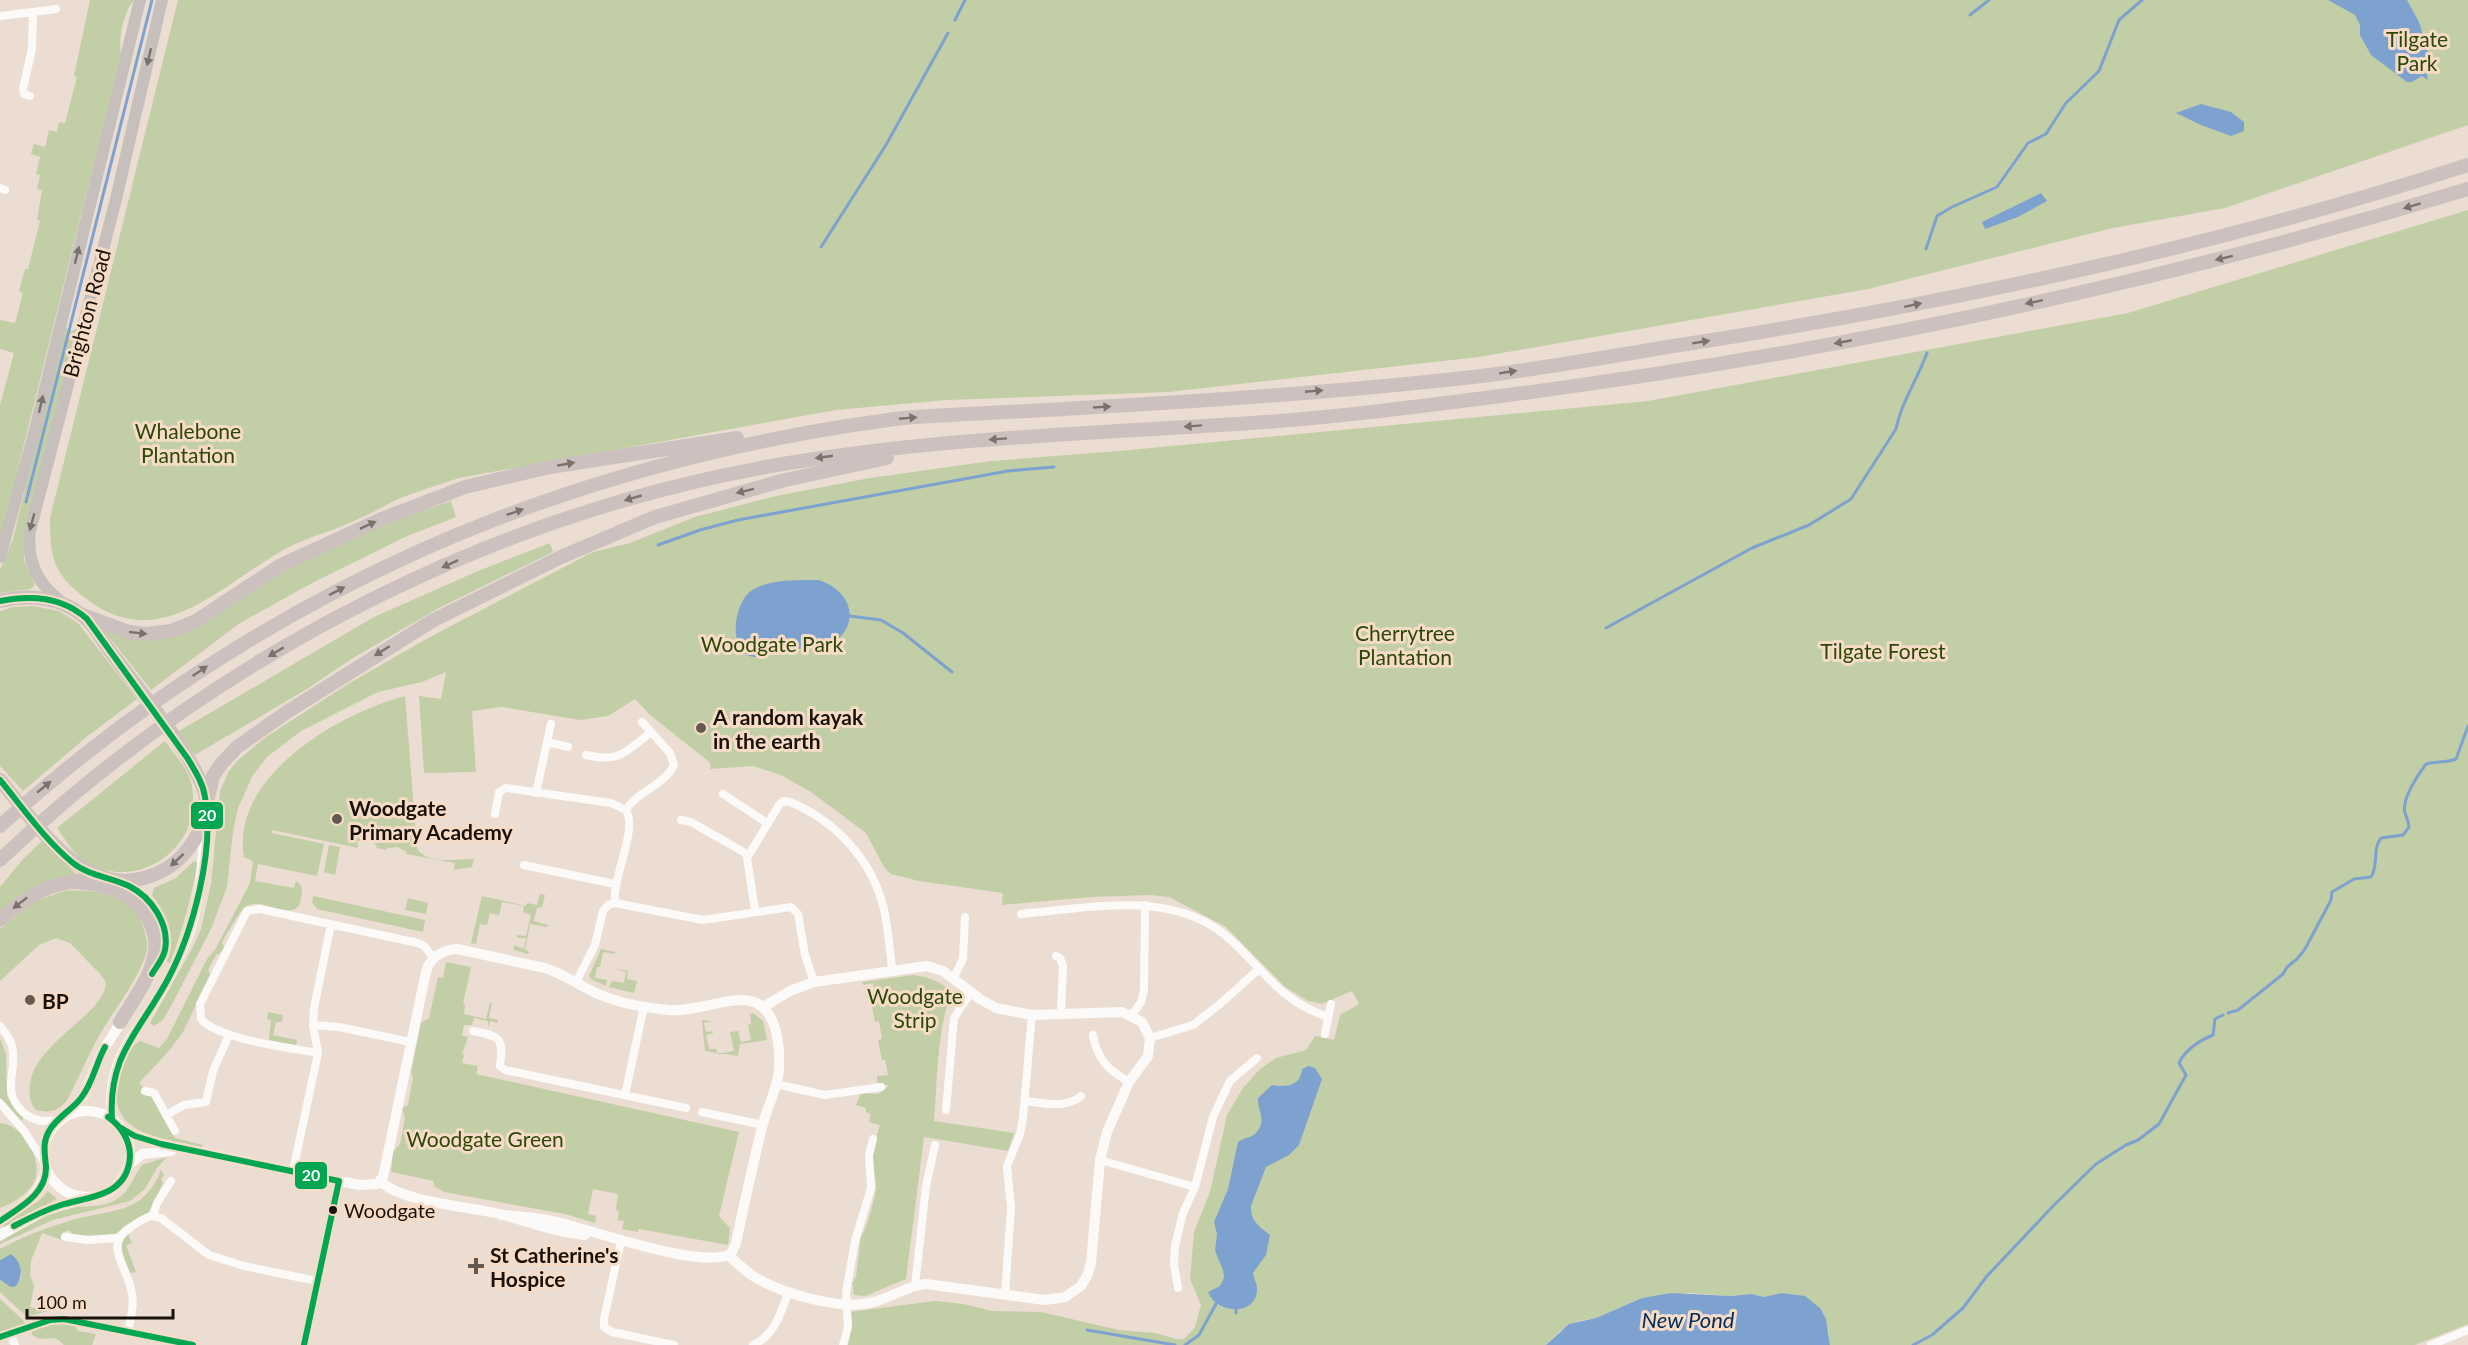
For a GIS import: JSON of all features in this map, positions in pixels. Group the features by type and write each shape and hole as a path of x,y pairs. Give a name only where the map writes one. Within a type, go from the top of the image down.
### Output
{"highway":[{"path":"0,601 19,597 39,597 129,632 147,634 171,631 196,621 280,565 379,520 474,484 525,471 613,455 884,420 1221,400 1477,377 1832,322 2131,259 2392,190 2468,165"},
{"path":"0,860 55,810 148,736 261,661 332,620 479,550 637,496 804,460 966,442 1251,423 1407,408 1614,382 1840,343 2132,282 2361,222 2468,189"},
{"path":"0,826 37,792 132,717 231,650 306,606 430,545 524,509 655,466 731,447 884,420"},
{"path":"0,920 21,902 42,889 57,884 132,882 151,876 173,864 197,835 206,809 211,780 222,763 242,744 287,712 432,621 561,557 640,523 705,501 831,469 966,442"},
{"path":"78,612 125,672 187,759 201,781 206,809"},
{"path":"0,780 71,861 87,872 117,881"},
{"path":"75,882 102,886 124,894 142,910 153,930 156,945 152,964 120,1022"}],"main road":[{"name":"Brighton Road","path":"0,557 35,429 140,0"},
{"name":"Brighton Road","path":"78,612 52,594 38,579 30,560 29,536 116,199 162,0"}],"street":[{"path":"0,16 56,9"},
{"path":"30,96 24,94 23,89 32,49 33,12"},
{"path":"626,810 636,797 669,772 674,765 670,753 642,722"},
{"path":"536,793 551,724"},
{"path":"586,755 602,759 619,757 651,732"},
{"path":"547,742 568,747"},
{"path":"495,814 499,792 506,788 611,803 626,810 629,815 629,826 615,884 615,903"},
{"path":"723,794 767,823"},
{"path":"755,911 747,871 747,854 780,803 788,801 826,822 845,837 865,866 881,901 892,969"},
{"path":"112,1120 110,1087 118,1060 156,1001 191,927 201,877 206,809"},
{"path":"681,820 691,822 747,854"},
{"path":"524,865 615,884"},
{"path":"0,1221 37,1193 44,1180 46,1139 51,1127 84,1095 102,1052 160,963 166,940 161,921 150,903 140,893 117,881"},
{"path":"576,982 595,945 603,910 615,903 703,920 784,907 796,910 805,955 814,982"},
{"path":"1022,914 1145,906 1181,911 1214,927 1232,941 1292,1001 1328,1017"},
{"path":"1131,1016 1141,1002 1144,990 1145,906"},
{"path":"318,1053 229,1035 203,1023 199,1015 199,1008 243,915 253,909 260,909 418,943 424,946 434,958"},
{"path":"953,979 963,959 965,917"},
{"path":"293,1171 318,1053 313,1025 314,1008 331,924"},
{"path":"0,1026 13,1050 10,1086 13,1101 35,1120 62,1118 90,1112 112,1120 121,1128 142,1139 366,1186 381,1182 401,1194 501,1215 542,1218 621,1241 710,1258 728,1255 732,1252 763,1125 776,1084 779,1067 774,1025 770,1014 763,1007 745,1000 681,1011 644,1006 606,997 545,968 458,949 443,952 434,958 426,972 381,1182"},
{"path":"1056,956 1060,958 1063,966 1062,1015"},
{"path":"728,1255 754,1276 789,1291 845,1304 872,1303 915,1286 939,1286 1039,1299 1056,1299 1074,1292 1083,1282 1091,1263 1101,1157 1109,1124 1129,1082 1148,1056 1150,1038 1142,1022 1131,1016 1114,1012 1032,1015 996,1008 931,966 892,969 814,982 790,991 763,1007"},
{"path":"1150,1038 1193,1024 1220,1004 1259,969"},
{"path":"946,1110 954,1018 970,992"},
{"path":"1325,1034 1331,1004"},
{"path":"625,1095 644,1006"},
{"path":"1005,1294 1011,1208 1007,1166 1020,1134 1032,1015"},
{"path":"313,1025 410,1042"},
{"path":"473,1031 491,1035 501,1042 503,1048 500,1066 505,1070 686,1108"},
{"path":"166,1115 184,1105 206,1102 213,1071 229,1035"},
{"path":"1093,1035 1096,1052 1104,1064 1129,1082"},
{"path":"1178,1288 1174,1264 1175,1246 1183,1214 1195,1187 1213,1117 1230,1081 1257,1058"},
{"path":"776,1084 825,1095 881,1087"},
{"path":"145,1091 154,1093 175,1131"},
{"path":"1025,1101 1067,1104 1081,1096"},
{"path":"0,1103 24,1131 50,1177 62,1189 89,1198"},
{"path":"702,1112 763,1125"},
{"path":"0,1235 44,1211 102,1196 115,1188 123,1180 128,1166 129,1149 121,1128"},
{"path":"843,1345 848,1327 845,1304 855,1241 871,1188 869,1155 873,1139"},
{"path":"915,1286 926,1186 935,1145"},
{"path":"128,1166 136,1157 147,1153 190,1150"},
{"path":"1101,1157 1195,1187"},
{"path":"153,1216 157,1203 171,1181"},
{"path":"304,1345 339,1181"},
{"path":"65,1237 88,1240 117,1238 153,1216 161,1218 209,1255 244,1266 317,1281"},
{"path":"117,1238 118,1252 132,1295 128,1331"},
{"path":"621,1241 604,1327 612,1332 675,1345"},
{"path":"753,1345 763,1340 775,1326 789,1291"},
{"path":"0,1337 50,1320 64,1319 193,1345"},
{"path":"2431,1345 2468,1330"},
{"path":"10,1334 15,1345"}],"green space":[{"path":"90,0 134,0 127,11 123,26 120,41 121,54 0,541 0,405 14,353 0,349 0,320 15,323 23,293 19,291 25,269 28,269 40,221 37,220 42,190 37,189 40,175 36,174 40,157 31,154 34,144 45,147 49,130 57,132 59,122 65,123 77,77 74,76"},
{"path":"178,0 2468,0 2468,125 2225,208 2113,228 1868,289 1479,357 1169,392 946,400 836,410 459,478 403,497 350,523 295,544 195,606 170,616 143,620 116,616 88,600 68,583 53,556 50,518"},
{"name":"Tilgate Forest","path":"2468,210 2468,1324 2415,1345 1830,1345 1828,1328 1781,1293 1764,1297 1752,1294 1731,1296 1690,1293 1642,1298 1596,1318 1579,1321 1560,1331 1546,1345 848,1345 852,1324 850,1312 935,1301 964,1304 992,1311 1041,1312 1119,1330 1155,1333 1184,1339 1195,1327 1201,1305 1190,1279 1194,1232 1210,1192 1227,1115 1243,1088 1260,1069 1276,1058 1306,1050 1315,1036 1334,1040 1340,1015 1359,1004 1352,991 1322,1004 1308,1001 1284,986 1226,927 1169,897 1150,895 1091,897 1002,905 1003,893 919,881 891,874 884,867 866,833 811,792 781,775 753,766 710,769 711,765 708,761 650,715 635,699 608,716 580,720 502,707 472,711 476,772 424,773 419,696 441,699 446,672 422,682 378,692 301,731 267,757 253,775 238,808 227,887 211,929 162,1021 154,1026 150,1023 201,929 211,884 220,791 229,771 237,761 266,737 348,684 428,638 593,552 630,543 695,517 776,496 870,478 991,461 1648,401 2128,313"},
{"path":"65,327 71,331 76,329 24,535 24,560 35,585 30,589 0,593 0,570 13,539"},
{"path":"451,501 456,517 405,537 312,583 240,623 151,690 103,629 114,633 205,621 291,567 393,521"},
{"path":"550,543 553,552 439,608 195,755 179,731 374,617 478,571"},
{"path":"33,606 59,611 78,623 137,699 89,735 23,791 0,766 0,611 13,607"},
{"name":"Woodgate Primary Academy","path":"405,696 417,848 427,857 435,859 474,859 472,867 454,870 455,863 406,854 407,852 397,847 387,848 387,850 376,848 377,845 366,840 357,841 358,848 272,830 272,833 324,844 317,876 258,864 255,881 294,888 296,881 299,883 302,892 299,906 294,910 287,910 251,904 243,909 222,943 224,947 216,955 208,970 210,975 183,1032 139,1083 144,1088 144,1095 152,1096 175,1138 203,1145 202,1147 169,1140 139,1130 127,1122 120,1111 116,1096 122,1066 129,1051 140,1041 159,1048 167,1039 207,959 215,950 250,883 253,861 244,857 244,828 254,800 272,775 295,752 322,733 379,704"},
{"path":"165,741 190,779 193,802 190,823 181,841 167,856 149,866 129,872 108,871 82,860 57,828"},
{"path":"43,840 77,875 44,883 19,897 0,912 0,887 23,859"},
{"path":"329,845 340,847 335,875 324,872"},
{"path":"194,861 198,863 183,926 170,963 167,962 171,944 169,927 152,895 154,888 176,878"},
{"path":"64,891 100,893 122,901 139,917 145,933 147,948 139,971 95,1043 67,1100 53,1111 45,1111 36,1110 31,1101 30,1084 35,1069 56,1042 95,1006 103,994 106,982 70,943 56,938 39,945 0,981 0,929 34,902"},
{"path":"540,894 545,895 542,907 537,908 534,921 548,925 547,927 530,924 525,950 529,951 528,954 514,950 514,945 524,949 526,938 516,938 518,935 526,936 531,915 523,912 524,906 502,902 499,915 490,913 487,925 480,924 476,944 471,943 482,896 526,906 527,903 537,905"},
{"path":"313,896 425,920 423,932 317,909 312,903"},
{"path":"408,898 428,903 426,914 405,910"},
{"path":"601,949 615,952 614,954 603,952 600,967 597,967 595,978 607,980 606,986 589,976"},
{"name":"Woodgate Green","path":"446,962 471,967 463,1004 465,1005 464,1014 486,1019 490,1003 492,1003 489,1018 498,1020 497,1023 490,1021 488,1028 488,1021 474,1018 472,1025 464,1025 462,1036 468,1037 462,1054 464,1055 462,1063 478,1066 476,1074 739,1132 719,1216 730,1228 728,1245 639,1229 638,1232 622,1229 624,1221 618,1220 619,1211 616,1210 618,1194 593,1189 588,1214 596,1216 595,1223 565,1214 444,1192 434,1186 434,1181 391,1172 393,1152 400,1144 405,1118 402,1108 408,1105 413,1078 411,1073 421,1023 429,1018 438,977 443,978"},
{"path":"614,968 628,971 627,979 637,981 634,993 609,987 612,981 624,983 626,972"},
{"name":"Woodgate Strip","path":"914,975 935,981 953,993 948,1004 941,1036 934,1121 1014,1133 1008,1151 924,1137 906,1279 865,1296 854,1295 851,1284 856,1277 861,1236 868,1221 876,1191 873,1154 880,1125 869,1122 871,1114 866,1112 866,1108 856,1105 861,1093 878,1094 889,1086 877,1082 877,1076 888,1075 878,1040 882,1039 879,1021 875,1022 870,996 875,994 873,983 863,985 862,982"},
{"path":"268,1012 283,1015 282,1022 276,1022 273,1035 297,1040 296,1045 269,1040 271,1020 267,1019"},
{"path":"753,1013 763,1021 767,1040 740,1044 738,1056 721,1053 734,1051 730,1032 738,1031 741,1042 751,1040 748,1025 751,1024 750,1014"},
{"path":"702,1020 712,1021 704,1023 706,1032 713,1031 706,1035 709,1049 716,1049 718,1053 705,1051"},
{"path":"0,1038 6,1054 7,1096 23,1117 22,1121 0,1098"},
{"path":"0,1123 17,1130 30,1145 34,1154 36,1173 34,1182 24,1195 0,1208"},
{"path":"167,1157 157,1168 145,1189 130,1201 53,1220 0,1244 26,1226 53,1213 112,1202 125,1192 142,1165"},
{"path":"161,1170 164,1175 161,1179 163,1183 149,1212 115,1234 83,1236 72,1234 69,1230 62,1233 62,1240 42,1233 31,1261 30,1275 34,1286 30,1307 48,1311 25,1315 0,1292 0,1280 2,1282 21,1279 21,1270 2,1258 0,1260 0,1249 51,1227 111,1212 135,1203 154,1185"},
{"path":"48,1191 57,1199 4,1227 2,1225 40,1200"},
{"path":"128,1234 132,1243 126,1245 136,1272 130,1273 122,1247 124,1238"},
{"path":"0,1299 23,1320 25,1324 0,1332"},
{"path":"70,1324 78,1331 96,1334 92,1345 64,1345 56,1338 40,1339 32,1335 32,1331 52,1325"}],"water":[{"path":"2328,0 2407,0 2419,22 2431,61 2432,67 2427,74 2428,80 2422,76 2412,82 2407,82 2371,55 2360,35 2360,25 2355,15"},
{"path":"2201,104 2231,112 2244,122 2244,131 2231,136 2176,113"},
{"path":"2041,193 2047,201 2018,217 1985,229 1982,222"},
{"path":"818,580 838,591 849,608 850,618 841,636 831,644 822,647 790,650 758,657 748,655 741,649 737,640 737,618 745,597 751,591 774,582"},
{"path":"1309,1066 1315,1068 1322,1079 1299,1145 1289,1155 1266,1167 1251,1206 1254,1220 1270,1235 1266,1255 1253,1273 1257,1292 1249,1306 1242,1309 1226,1308 1212,1299 1208,1292 1220,1286 1224,1278 1215,1251 1217,1234 1214,1222 1228,1189 1238,1142 1255,1134 1261,1125 1258,1098 1272,1085 1292,1085 1301,1075 1302,1069"},
{"path":"11,1254 18,1261 21,1273 19,1282 16,1286 11,1287 0,1280 0,1260"},
{"name":"New Pond","path":"1671,1293 1731,1296 1752,1294 1764,1297 1781,1293 1805,1296 1820,1308 1826,1319 1830,1345 1546,1345 1569,1324 1596,1318 1642,1298"}],"waterway":[{"path":"26,502 152,0"},
{"path":"955,20 965,0"},
{"path":"1970,15 1989,0"},
{"path":"1926,249 1937,216 1997,187 2028,143 2046,134 2066,103 2099,71 2119,20 2142,0"},
{"path":"821,247 886,145 948,33"},
{"path":"1606,628 1752,548 1809,525 1851,499 1896,429 1927,353"},
{"path":"658,545 738,520 1008,471 1054,467"},
{"path":"849,616 881,620 903,633 952,672"},
{"path":"2228,1013 2238,1010 2283,974 2287,967 2297,959 2305,949 2331,900 2332,892 2354,879 2371,877 2375,867 2378,842 2381,838 2403,835 2409,827 2404,807 2405,801 2419,774 2426,764 2456,759 2468,726"},
{"path":"1913,1345 1932,1335 1963,1308 1987,1276 2096,1164 2138,1140 2159,1124 2186,1075 2179,1063 2193,1046 2213,1035 2215,1019 2223,1015"},
{"path":"1185,1345 1199,1335 1216,1304"},
{"path":"1087,1330 1175,1345"}],"transit line":[{"name":"20","path":"0,601 34,598 57,602 68,606 87,619 188,759 204,792 207,841 200,890 177,960 120,1061 112,1097 112,1120"},
{"name":"20","path":"0,780 44,834 73,863 86,871 129,886 151,904 162,921 166,940 163,956 152,974"},
{"name":"20","path":"0,1221 23,1205 37,1193 42,1185 45,1177 44,1149 47,1135 52,1126 85,1092 105,1047"},
{"name":"20","path":"14,1226 55,1207 106,1192 123,1179 128,1169 130,1156 128,1144 121,1129 108,1117"},
{"name":"20","path":"121,1128 135,1136 161,1144 339,1181 304,1345"},
{"name":"20","path":"0,1337 50,1320 64,1319 193,1345"}],"place":[{"name":"A random kayak in the earth","path":"701,728"},
{"name":"Woodgate Primary Academy","path":"337,819"},
{"name":"BP","path":"30,1000"},
{"name":"Woodgate","path":"333,1210"},
{"name":"St Catherine's Hospice","path":"476,1266"}],"park label":[{"name":"Tilgate Park","path":"2417,50"},
{"name":"Whalebone Plantation","path":"188,442"},
{"name":"Woodgate Park","path":"772,643"},
{"name":"Cherrytree Plantation","path":"1405,644"}]}
